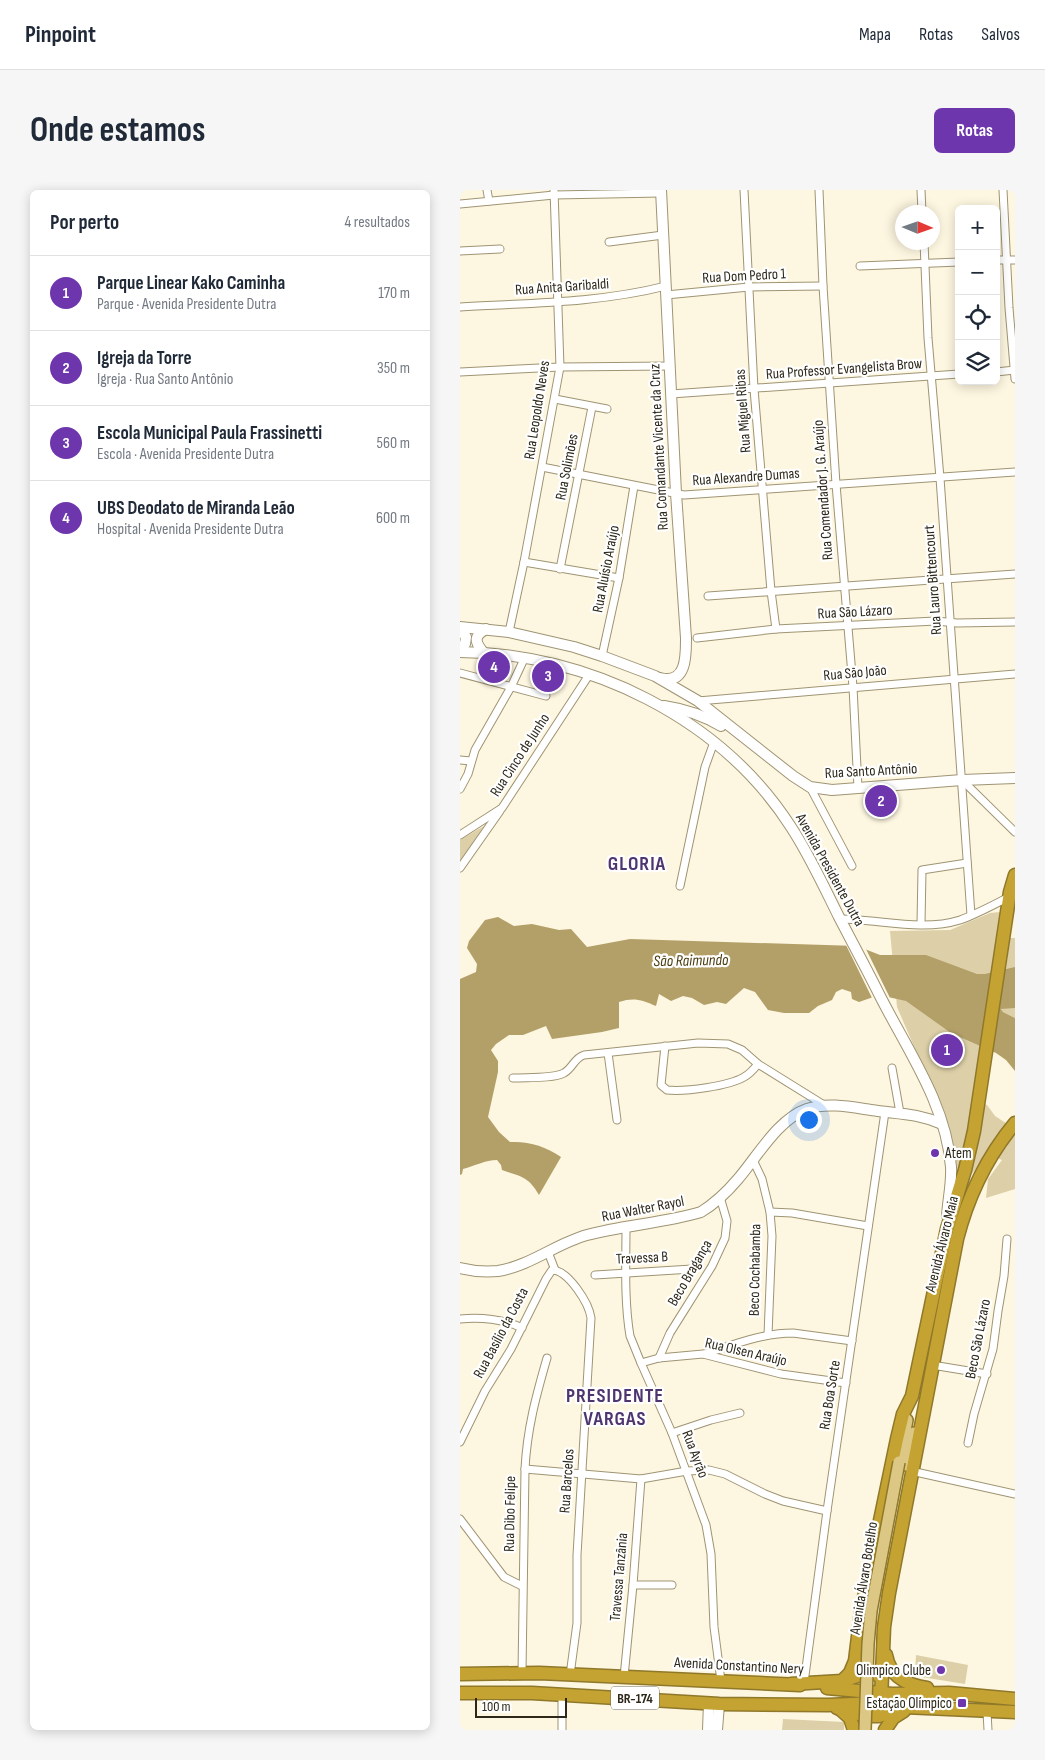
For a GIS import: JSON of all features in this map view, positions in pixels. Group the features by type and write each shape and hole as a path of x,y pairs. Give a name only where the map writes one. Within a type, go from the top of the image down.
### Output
{"highway":[{"name":"Avenida Álvaro Maia","path":"912,1396 947,1229 970,1150 980,1095 1009,897 1015,875"},
{"name":"Avenida Álvaro Maia","path":"884,1635 906,1466 932,1365 957,1239 970,1198 987,1161 1014,1124"},
{"path":"842,1681 847,1677 853,1666 858,1643 861,1612 897,1439 903,1414 912,1396"},
{"path":"828,1706 877,1703 881,1699 884,1635"},
{"path":"884,1635 887,1663 899,1679 912,1685 949,1693"},
{"path":"858,1643 863,1654 867,1657 874,1657 882,1653"},
{"name":"Avenida Constantino Nery","path":"460,1674 522,1673 791,1684 882,1693 949,1693 1015,1699"},
{"path":"791,1684 842,1681 870,1673 882,1678"},
{"path":"649,1678 654,1683 655,1688 654,1694 650,1699"},
{"path":"671,1700 668,1689 673,1679"},
{"name":"BR-174","path":"460,1693 562,1695 714,1704 828,1706 866,1716 884,1714 904,1707 1015,1712"},
{"path":"885,1730 888,1724 900,1713 912,1708"},
{"path":"841,1710 850,1718 854,1730"},
{"path":"865,1730 873,1730"}],"main road":[{"name":"Avenida Álvaro Maia","path":"873,1730 878,1614 906,1466 912,1396"},
{"name":"Avenida Álvaro Botelho","path":"865,1730 871,1611 906,1466"}],"street":[{"path":"487,190 489,201"},
{"name":"Rua Miguel Ribas","path":"744,190 754,388 771,591 776,629"},
{"name":"Rua Comendador J. G. Araújo","path":"819,190 829,384 849,627 858,788"},
{"path":"920,190 921,205"},
{"path":"1003,190 1011,260 1015,378"},
{"path":"460,204 554,193 659,191"},
{"name":"Rua Comandante Vicente da Cruz","path":"655,676 664,679 674,677 684,666 686,656 659,191"},
{"name":"Rua Leopoldo Neves","path":"509,632 524,562 560,367 554,193"},
{"path":"609,242 663,235"},
{"path":"460,251 500,249"},
{"name":"Rua Lauro Bittencourt","path":"924,250 931,376 971,915"},
{"path":"860,266 955,262"},
{"name":"Rua Dom Pedro 1","path":"666,290 823,286"},
{"name":"Rua Anita Garibaldi","path":"460,307 613,297 666,290"},
{"path":"460,372 560,367 670,366"},
{"path":"1000,372 1015,370"},
{"name":"Rua Professor Evangelista Brow","path":"671,394 955,374"},
{"path":"555,399 607,409"},
{"name":"Rua Solimões","path":"560,569 592,406"},
{"name":"Rua Alexandre Dumas","path":"542,468 676,493 706,494 1015,472"},
{"name":"Rua Aluísio Araújo","path":"602,656 619,578 634,486"},
{"path":"524,562 619,578"},
{"path":"708,596 1015,574"},
{"name":"Rua São Lázaro","path":"698,638 776,629 849,627 936,621 1015,622"},
{"path":"460,628 509,632 574,647 655,676 698,701"},
{"path":"460,628 466,637 465,644 460,650"},
{"path":"483,652 478,646 476,639 479,633 486,629"},
{"name":"Avenida Presidente Dutra","path":"460,650 524,657 589,674 630,690 690,724 714,742 756,781 781,812 801,842 920,1072 942,1124 949,1152 951,1173"},
{"path":"460,789 468,774 480,740 511,687 524,657"},
{"path":"460,673 546,696"},
{"name":"Rua Cinco de Junho","path":"460,836 502,808 589,674"},
{"name":"Rua São João","path":"698,701 1015,674"},
{"name":"Rua Santo Antônio","path":"698,701 792,776 810,787 832,790 1015,778"},
{"path":"658,705 687,711 711,720 758,749"},
{"path":"680,886 704,767 714,742"},
{"path":"460,760 471,761"},
{"path":"962,780 1015,832"},
{"path":"810,787 852,866"},
{"path":"460,868 502,808"},
{"path":"921,924 922,870 966,863"},
{"path":"840,919 921,924 952,922 1009,897"},
{"path":"513,1078 560,1074 570,1069 579,1057 698,1043 728,1044 742,1050 758,1064 825,1106"},
{"path":"665,1046 661,1085 667,1090 736,1082 750,1074 758,1064"},
{"path":"608,1053 617,1120"},
{"path":"892,1068 900,1113"},
{"name":"Rua Walter Rayol","path":"460,1268 472,1271 498,1271 518,1266 587,1235 701,1212 736,1182 777,1130 791,1118 806,1109 844,1106 922,1116 942,1124"},
{"path":"922,1116 937,1110"},
{"name":"Rua Boa Sorte","path":"804,1682 885,1112"},
{"name":"Beco Cochabamba","path":"753,1160 761,1177 770,1212 772,1236 768,1335"},
{"name":"Avenida Álvaro Maia","path":"947,1229 951,1173"},
{"name":"Beco Bragança","path":"659,1358 670,1333 712,1266 725,1238 727,1221 720,1197"},
{"path":"770,1212 792,1213 868,1226"},
{"name":"Rua Ayrão","path":"626,1226 625,1272 628,1323 633,1344 687,1471 710,1540 714,1627 721,1681"},
{"name":"Beco São Lázaro","path":"968,1443 974,1414 993,1349 1004,1276 1007,1239"},
{"path":"548,1252 556,1270"},
{"name":"Travessa B","path":"595,1274 692,1269"},
{"name":"Rua Basílio da Costa","path":"460,1442 485,1391 522,1328 546,1279 552,1270 556,1270"},
{"name":"Rua Barcelos","path":"556,1270 573,1284 587,1301 592,1318 576,1574 577,1623 570,1675"},
{"path":"460,1319 494,1320 522,1328"},
{"path":"703,1354 768,1335 793,1333 852,1341"},
{"name":"Rua Olsen Araújo","path":"641,1363 659,1358 703,1354 781,1374 846,1383"},
{"name":"Rua Dibo Felipe","path":"522,1673 524,1469 530,1419 547,1358"},
{"path":"932,1365 987,1374"},
{"path":"672,1433 710,1420 740,1413"},
{"path":"906,1466 1015,1494"},
{"path":"524,1469 641,1479 687,1471 716,1471 765,1494 798,1505 827,1511"},
{"name":"Travessa Tanzânia","path":"624,1677 634,1585 641,1479"},
{"path":"460,1519 504,1577 522,1586"},
{"path":"634,1585 672,1585"},
{"path":"562,1695 562,1730"},
{"path":"708,1730 714,1704"},
{"path":"714,1704 717,1730"},
{"path":"987,1712 988,1730"}],"shaded area":[{"path":"484,826 460,862 460,840"},
{"path":"1000,912 973,1099 987,1105 995,1116 1015,1129 1015,1189 986,1198 988,1179 1002,1160 988,1154 966,1181 957,1176 950,1130 897,1007 890,931 950,930 990,913"},
{"path":"1010,938 1015,938 1015,1018 1001,1009"},
{"name":"Olimpico Clube","path":"916,1655 968,1665 965,1684 915,1676"},
{"path":"783,1719 844,1722 844,1730 782,1730"}],"water":[{"name":"São Raimundo","path":"498,917 514,926 532,924 559,930 571,929 587,947 630,939 857,946 880,955 926,955 977,974 1015,967 1015,1008 1001,1009 1015,1018 1015,1071 1006,1060 996,1053 951,1033 906,1001 879,995 859,1002 852,999 851,992 842,989 836,992 832,1000 818,1006 809,1013 784,1013 768,1010 755,992 744,988 726,1004 717,1002 704,1005 692,998 683,996 671,1001 659,994 656,1006 638,1000 624,1000 619,1002 619,1028 552,1039 546,1026 523,1035 509,1035 491,1050 498,1061 498,1072 488,1117 499,1132 510,1142 524,1142 537,1145 561,1157 539,1195 527,1181 502,1170 497,1160 463,1169 460,1175 460,979 476,972 477,964 467,948 469,941 485,920"}],"pier":[{"path":"845,943 858,944 865,947 891,1000 879,997 873,1000"}],"place":[{"name":"UBS Deodato de Miranda Leão","path":"494,667"},
{"name":"Escola Municipal Paula Frassinetti","path":"548,676"},
{"name":"Igreja da Torre","path":"881,801"},
{"name":"Parque Linear Kako Caminha","path":"947,1050"},
{"name":"Atem","path":"935,1153"},
{"name":"Olimpico Clube","path":"941,1670"},
{"name":"Estação Olímpico","path":"962,1703"}],"district":[{"name":"GLORIA","path":"637,864"},
{"name":"PRESIDENTE VARGAS","path":"615,1408"}]}
